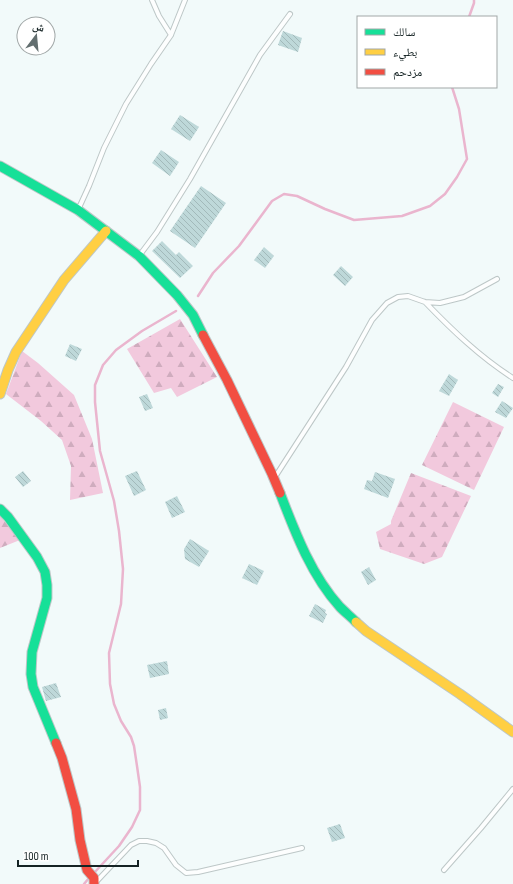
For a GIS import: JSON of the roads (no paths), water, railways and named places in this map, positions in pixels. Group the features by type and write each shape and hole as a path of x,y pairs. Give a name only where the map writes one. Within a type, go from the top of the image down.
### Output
{"street":[{"path":"0,166 78,210 139,256 177,295 192,315 226,380 274,479 299,542 321,582 340,607 366,631 460,694 513,732"},
{"path":"0,394 16,352 64,280 106,231"},
{"path":"0,509 8,517 38,558 45,572 47,598 32,652 31,674 33,687 62,758 76,809 80,840 87,870 94,882"}],"lane":[{"path":"152,0 159,16 171,35"},
{"path":"78,210 104,148 126,104 171,35 185,0"},
{"path":"139,256 157,232 190,178 260,55 290,14"},
{"path":"274,479 346,367 372,320 387,303 398,297 408,296 425,302 440,303 464,297 497,279"},
{"path":"425,302 450,327 494,366 513,378"},
{"path":"444,870 481,828 513,788"},
{"path":"94,882 108,870 131,845 139,841 156,843 164,848 176,865 186,873 198,872 302,848"}],"waterway":[{"path":"469,16 474,0"},
{"path":"198,296 213,273 239,246 272,201 284,194 297,196 354,220 402,216 430,206 445,194 467,159 459,109 452,88"},
{"path":"94,873 119,846 132,827 140,810 140,787 134,746 114,704 110,684 109,653 121,604 123,569 114,501 100,451 95,402 95,385 103,365 116,350 142,331 176,311"},
{"path":"84,884 89,878"}]}
